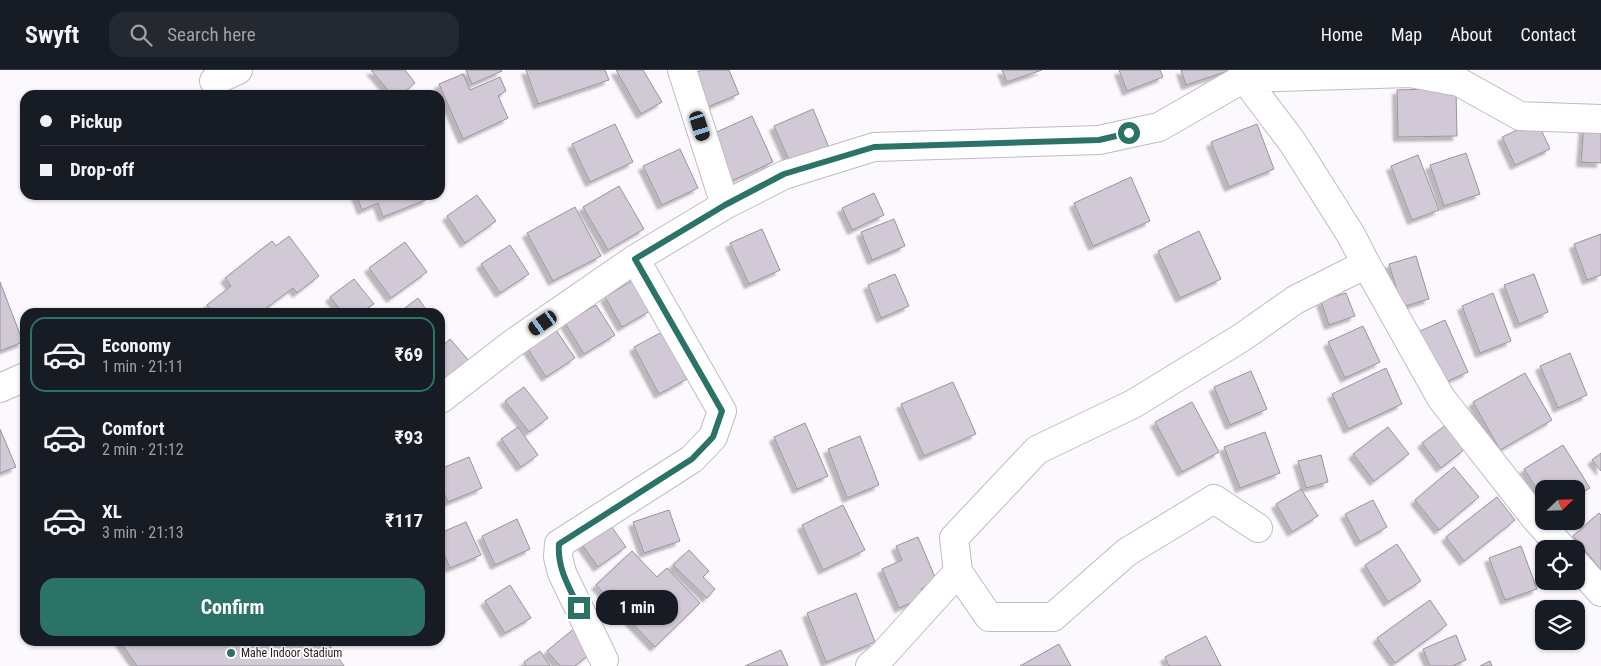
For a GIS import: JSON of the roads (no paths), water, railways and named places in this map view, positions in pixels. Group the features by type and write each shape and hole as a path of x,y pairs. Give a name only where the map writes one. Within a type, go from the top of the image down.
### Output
{"street":[{"path":"682,70 725,205"},
{"path":"445,396 512,344 635,259 725,205 784,174 874,147 1099,140 1159,127 1244,74 1408,72 1459,82 1520,116 1601,119"},
{"path":"1244,74 1293,143 1351,235 1441,398 1554,540"},
{"path":"605,664 562,572 558,557 559,544 692,459 713,437 722,411 635,259"},
{"path":"1258,528 1214,499 1127,552 1052,617 989,617 958,572 954,538 1037,450 1133,404 1241,338 1295,300 1366,264"},
{"path":"0,388 20,379"},
{"path":"870,666 882,656 958,572"},
{"path":"1585,574 1601,592"}],"place":[{"name":"Mahe Indoor Stadium","path":"231,653"}]}
